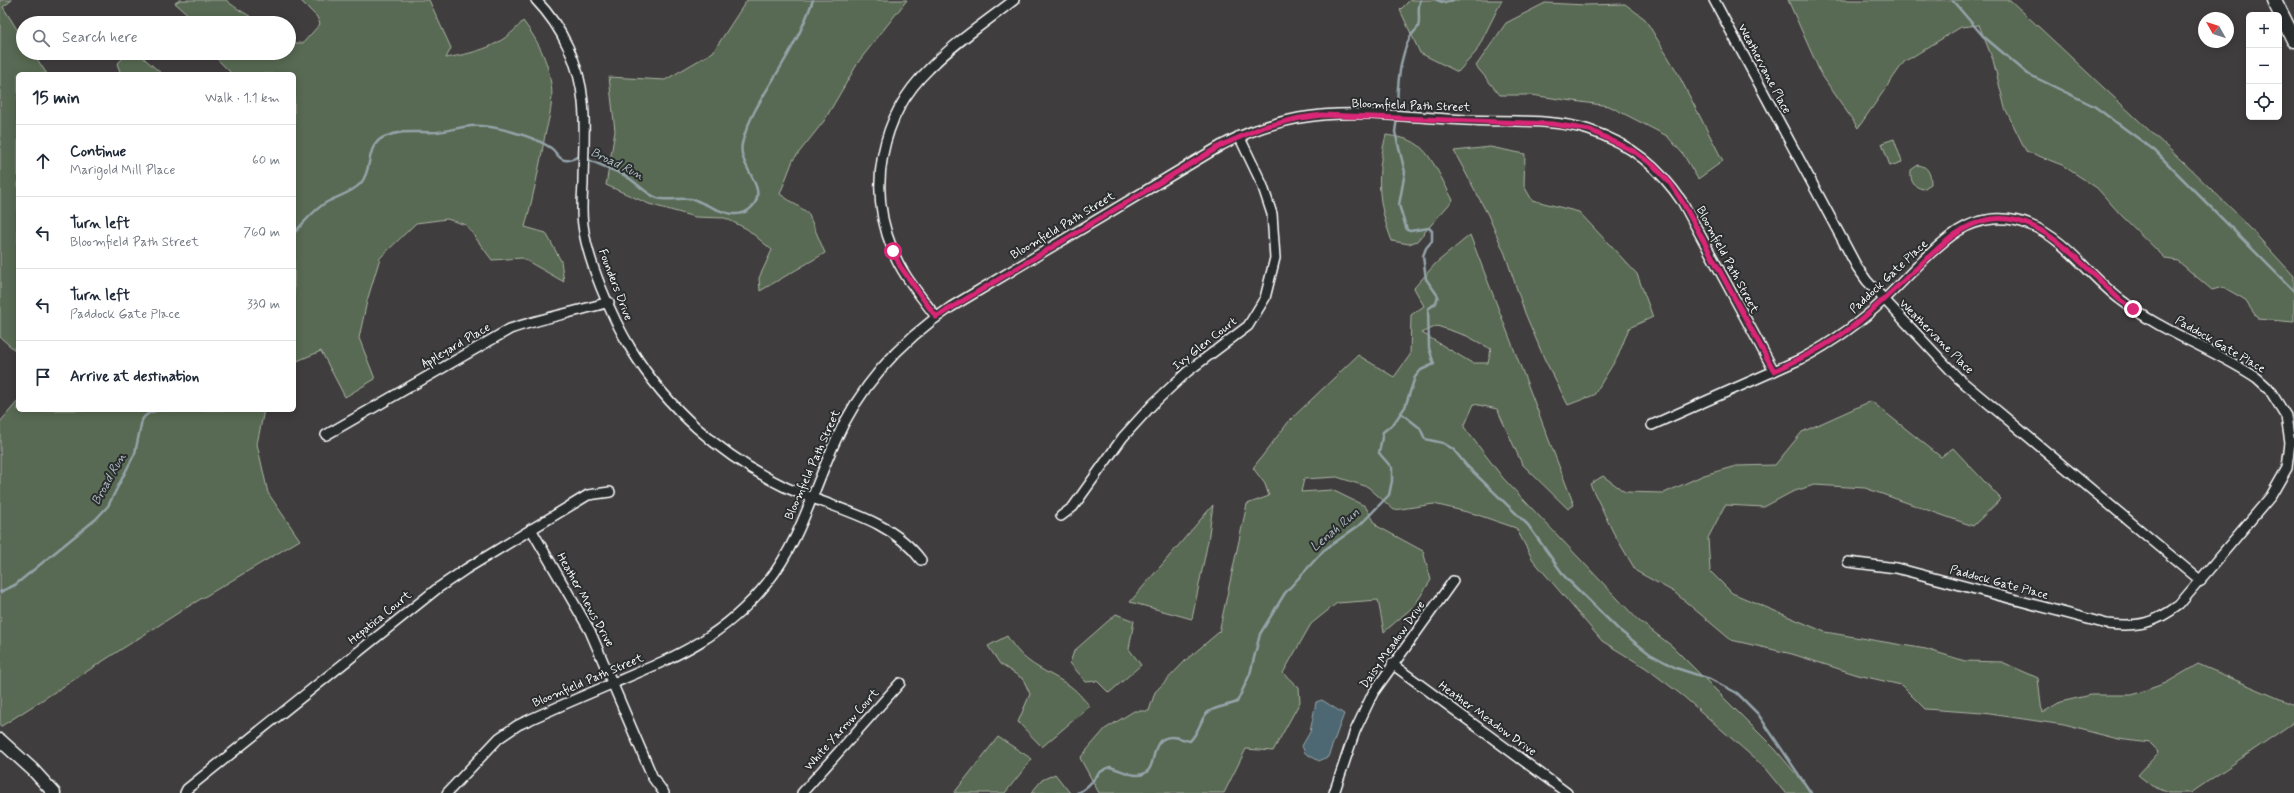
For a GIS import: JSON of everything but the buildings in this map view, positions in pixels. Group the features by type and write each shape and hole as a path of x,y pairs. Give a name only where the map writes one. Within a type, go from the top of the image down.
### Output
{"main road":[{"path":"2274,0 2294,40"},
{"path":"0,740 33,770 54,793"}],"street":[{"path":"936,317 900,266 893,251 882,214 879,190 881,161 890,126 915,84 929,68 1014,0"},
{"name":"Weathervane Place","path":"1714,0 1857,267 1883,300 1958,378 2201,580"},
{"name":"Founders Drive","path":"538,1 557,27 571,54 578,75 583,103 582,207 586,239 591,260 620,330 642,367 665,396 696,428 737,460 783,486 865,518 894,533 911,546 921,560"},
{"name":"Bloomfield Path Street","path":"447,793 483,753 499,738 518,724 684,653 735,617 768,583 782,560 812,498 834,444 864,390 891,356 936,317 1239,136 1263,127 1300,118 1322,115 1424,118 1553,124 1576,127 1620,143 1644,159 1666,178 1683,203 1774,371"},
{"name":"Ivy Glen Court","path":"1061,516 1077,502 1100,468 1143,414 1187,372 1248,326 1265,298 1275,258 1272,214 1262,184 1239,136"},
{"name":"Paddock Gate Place","path":"1652,425 1774,371 1825,346 1857,324 1947,239 1959,230 1988,219 2018,220 2044,232 2120,300 2133,309 2257,378 2278,402 2286,416 2290,443 2287,468 2271,496 2179,605 2165,615 2140,625 2107,624 1896,568 1848,562"},
{"name":"Appleyard Place","path":"326,435 510,329 537,320 575,312 609,302"},
{"name":"Hepatica Court","path":"185,793 187,789 433,592 466,568 588,495 610,492"},
{"name":"Heather Mews Drive","path":"531,529 590,631 614,683 653,778 664,793"},
{"name":"Daisy Meadow Drive","path":"1334,793 1355,731 1373,693 1392,664 1453,581"},
{"name":"Heather Meadow Drive","path":"1392,664 1567,793"},
{"name":"White Yarrow Court","path":"802,793 900,683"}],"green space":[{"path":"0,0 12,0 3,7 16,28 16,60 38,60 46,72 16,72 16,351 0,337"},
{"path":"180,0 226,0 234,7 249,16 190,16 175,3"},
{"path":"300,0 429,0 451,48 446,58 479,51 497,43 515,30 523,21 533,35 545,58 550,75 552,90 541,158 525,227 546,233 561,261 564,282 522,258 492,260 466,225 447,219 416,223 380,258 367,301 359,338 375,379 345,397 321,351 296,362 296,72 230,72 218,60 296,60 296,43 303,43 320,24 317,17"},
{"path":"747,0 907,0 859,61 824,121 793,160 780,194 808,213 825,253 760,291 759,278 772,250 747,229 725,218 695,217 649,204 606,185 615,131 609,77 665,80 713,52"},
{"path":"1410,0 1502,0 1476,52 1458,72 1420,53 1400,10"},
{"path":"1788,0 2010,0 2238,215 2294,276 2294,322 2258,319 2244,299 2223,287 2212,290 2178,261 2166,259 2120,214 2097,188 2062,165 2026,151 2005,108 1993,60 1979,25 1961,27 1904,62 1858,128 1821,74"},
{"path":"1545,3 1586,5 1625,4 1645,19 1676,70 1723,161 1698,179 1683,154 1667,136 1609,106 1531,95 1500,95 1476,66 1506,23"},
{"path":"121,60 146,60 160,72 120,72 117,64"},
{"path":"1386,135 1403,138 1418,145 1433,163 1453,200 1417,241 1409,244 1392,241 1383,214 1380,176"},
{"path":"1894,139 1902,162 1890,166 1882,143"},
{"path":"1490,147 1525,154 1524,186 1532,200 1579,212 1637,274 1653,317 1629,328 1618,356 1594,395 1568,405 1544,358 1525,313 1505,254 1488,215 1454,151"},
{"path":"1918,165 1927,169 1930,177 1931,184 1923,189 1917,187 1913,183 1911,177 1911,170"},
{"path":"1470,235 1574,505 1568,509 1522,464 1497,409 1474,404 1464,427 1503,478 1638,620 1672,646 1775,749 1812,793 1785,793 1762,765 1683,696 1646,668 1602,641 1533,560 1516,528 1475,514 1434,504 1394,510 1368,487 1337,477 1304,479 1301,492 1332,490 1365,506 1377,526 1423,551 1431,580 1414,606 1384,632 1378,600 1337,603 1311,624 1283,673 1299,688 1300,702 1273,751 1246,749 1224,793 1099,793 1080,758 1105,729 1134,711 1149,711 1155,692 1186,660 1219,632 1247,504 1269,496 1265,484 1253,468 1290,420 1358,355 1394,377 1410,355 1411,315 1424,306 1414,288 1436,263","holes":["1437,326 1467,336 1491,349 1488,363 1472,363 1422,333"]},
{"path":"1871,401 1941,457 1953,448 2001,499 1973,526 1865,488 1814,485 1792,492 1764,507 1725,505 1708,538 1710,571 1732,593 1825,632 1926,649 1965,661 2002,662 2038,678 2042,713 2060,702 2091,695 2132,695 2166,683 2198,664 2294,705 2294,722 2191,793 2169,793 2152,786 2138,775 2159,752 2150,743 2118,739 2064,725 1983,713 1925,709 1901,685 1858,675 1792,654 1731,640 1674,592 1636,571 1613,532 1590,484 1603,476 1625,492 1664,493 1704,475 1736,466 1775,465 1802,432"},
{"path":"16,403 16,412 264,412 257,444 268,493 300,540 189,606 0,727 0,422"},
{"path":"1213,505 1208,541 1192,619 1130,602"},
{"path":"1116,614 1134,621 1129,649 1141,665 1109,693 1097,681 1086,682 1070,663 1074,651"},
{"path":"1007,636 1020,653 1027,659 1070,686 1090,706 1042,747 1018,722 1030,694 1023,679 1000,664 988,646"},
{"path":"998,737 1032,759 1005,793 954,793"},
{"path":"1055,774 1070,793 1031,793 1042,780"}],"water":[{"path":"1322,700 1344,714 1328,757 1319,761 1305,753 1302,746 1310,732 1316,702"}],"waterway":[{"name":"Broad Run","path":"296,231 313,212 322,205 349,192 361,183 365,177 374,146 384,137 404,132 437,132 471,126 501,129 534,139 551,148 564,160 580,157 587,159 622,174 657,198 691,199 731,214 746,212 757,200 757,192 744,160 742,144 750,120 785,60 806,19 813,0"},
{"name":"Lenah Run","path":"1397,113 1397,94 1401,64 1410,37 1418,27 1419,6 1421,0"},
{"name":"Lenah Run","path":"1437,0 1445,3 1453,0"},
{"path":"1952,0 1983,36 2028,74 2094,106 2154,150 2294,291"},
{"name":"Lenah Run","path":"1077,793 1087,787 1100,772 1110,767 1134,775 1145,773 1152,763 1159,743 1164,739 1174,737 1190,741 1207,713 1213,709 1237,702 1250,674 1260,634 1285,593 1324,550 1361,524 1389,495 1392,481 1392,468 1379,453 1383,432 1394,423 1405,407 1415,377 1421,370 1434,364 1429,348 1428,309 1436,303 1438,296 1426,279 1423,256 1426,248 1432,241 1432,231 1429,228 1410,231 1407,230 1399,205 1405,172 1395,132 1397,118"},
{"name":"Broad Run","path":"0,592 15,585 96,519 108,506 135,453 142,420 150,412"},
{"path":"1401,413 1420,428 1425,439 1443,443 1453,449 1467,466 1528,525 1565,577 1619,630 1650,654 1676,668 1710,679 1737,693 1758,714 1811,793"}],"route":[{"path":"893,251 900,266 936,317 1222,145 1239,136 1282,121 1322,115 1347,115 1553,124 1590,130 1620,143 1653,165 1670,183 1683,203 1774,371 1825,346 1857,324 1947,239 1959,230 1988,219 2018,220 2032,225 2044,232 2056,241 2120,300 2133,309"}]}
